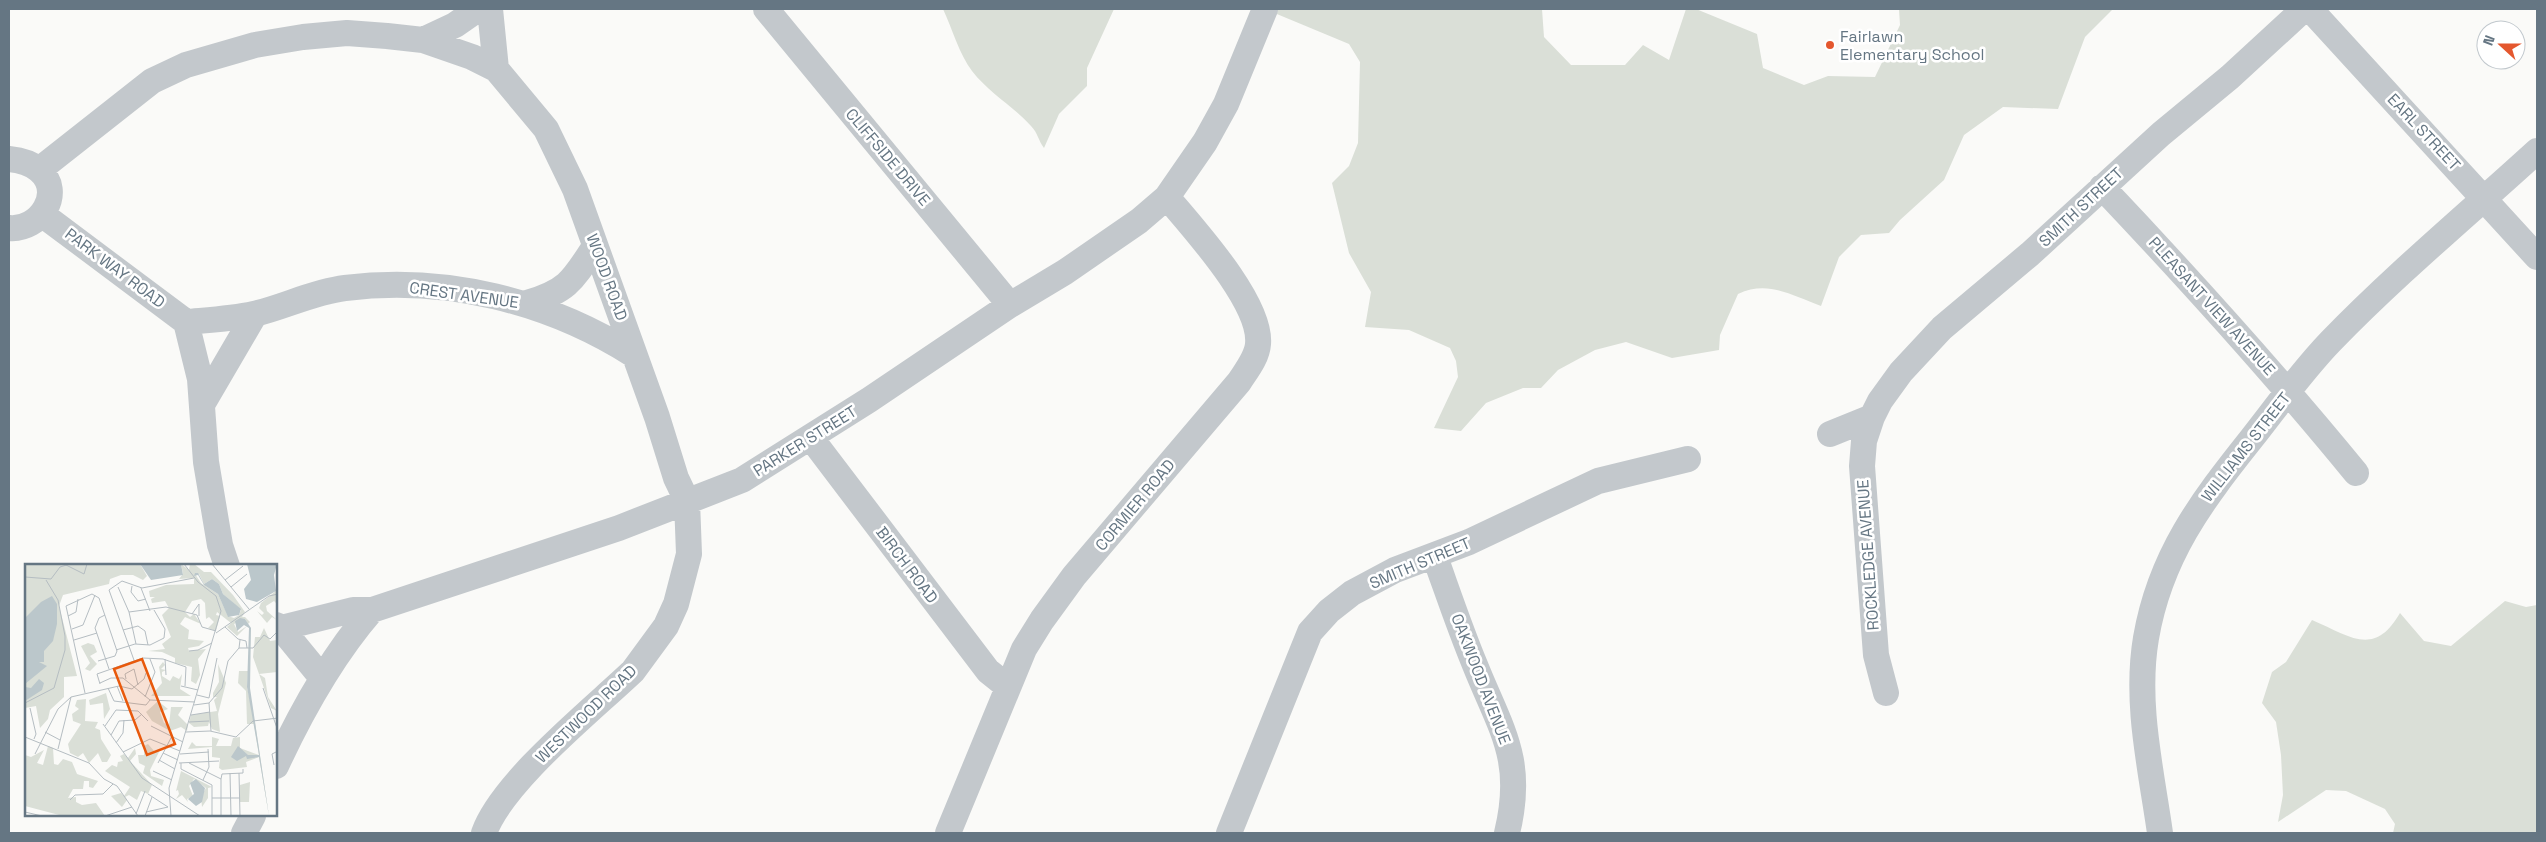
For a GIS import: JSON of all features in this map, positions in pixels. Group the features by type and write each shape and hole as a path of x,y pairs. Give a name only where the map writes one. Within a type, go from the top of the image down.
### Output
{"street":[{"path":"39,170 152,81 186,65 217,54 303,37 347,34 423,40 455,26 478,9"},
{"path":"490,9 496,69"},
{"name":"CLIFFSIDE DRIVE","path":"766,9 1010,305"},
{"name":"PARKER STREET","path":"372,610 619,528 686,501 714,493 742,480 811,438 1010,305 1105,245 1139,221 1166,197 1204,142 1226,104 1265,9"},
{"name":"SMITH STREET","path":"1872,417 1901,372 1942,328 2030,254 2102,187 2304,9"},
{"name":"EARL STREET","path":"2310,9 2486,198 2537,257"},
{"name":"WOOD ROAD","path":"423,40 472,57 496,69 546,129 560,153 575,189 676,478 686,501"},
{"name":"WILLIAMS STREET","path":"2160,833 2144,724 2142,684 2146,640 2155,594 2175,547 2214,486 2330,342 2371,301 2537,152"},
{"path":"9,159 28,164 39,170 49,186 49,199 43,215 33,224 18,229 9,228"},
{"name":"PLEASANT VIEW AVENUE","path":"2102,187 2289,391 2356,474"},
{"name":"CORMIER ROAD","path":"948,833 1024,649 1042,620 1074,576 1239,382 1252,362 1258,345 1256,322 1244,296 1166,197"},
{"name":"PARK WAY ROAD","path":"43,215 186,322"},
{"name":"CREST AVENUE","path":"527,304 548,297 565,287 577,276 595,246"},
{"name":"CREST AVENUE","path":"186,322 255,314 298,299 344,288 432,287 494,296 527,304 593,330 634,355"},
{"path":"203,403 255,314"},
{"path":"186,322 200,378 206,462 220,545 226,564"},
{"path":"1830,434 1872,417"},
{"name":"ROCKLEDGE AVENUE","path":"1872,417 1864,442 1863,496 1876,655 1886,693"},
{"name":"BIRCH ROAD","path":"811,438 988,671 1008,687"},
{"name":"SMITH STREET","path":"1229,833 1310,632 1329,611 1352,593 1396,570 1435,557 1598,481 1688,459"},
{"name":"WESTWOOD ROAD","path":"484,833 498,806 534,764 633,671 666,626 676,604 689,554 686,501"},
{"name":"OAKWOOD AVENUE","path":"1435,557 1461,631 1504,731 1515,778 1507,833"},
{"path":"322,678 279,627 353,610 372,610"},
{"path":"278,762 322,678 354,631 372,610"},
{"path":"244,833 252,817"}],"shaded area":[{"path":"943,9 1114,9 1087,68 1087,86 1059,114 1044,148 1031,126 972,71 959,49"},
{"path":"1271,9 1542,9 1544,37 1571,65 1625,65 1643,45 1669,60 1686,9 1696,9 1757,34 1763,68 1804,85 1828,76 1875,77 1900,25 1899,9 2113,9 2085,37 2058,109 2003,107 1964,135 1944,180 1900,220 1889,233 1861,235 1839,257 1821,306 1780,291 1759,288 1749,290 1738,294 1720,335 1719,350 1672,358 1626,342 1595,350 1558,370 1541,388 1523,388 1486,403 1461,431 1434,428 1458,377 1456,361 1450,348 1409,330 1365,327 1371,292 1349,253 1332,183 1349,166 1358,143 1360,62 1349,44 1272,12"},
{"path":"2505,601 2526,607 2537,605 2537,833 2393,833 2395,824 2385,809 2346,791 2326,790 2278,822 2283,795 2281,755 2276,722 2262,703 2272,672 2286,662 2312,620 2350,637 2371,639 2381,635 2390,627 2400,613 2424,641 2451,646"}],"place":[{"name":"Fairlawn Elementary School","path":"1830,45"}]}
